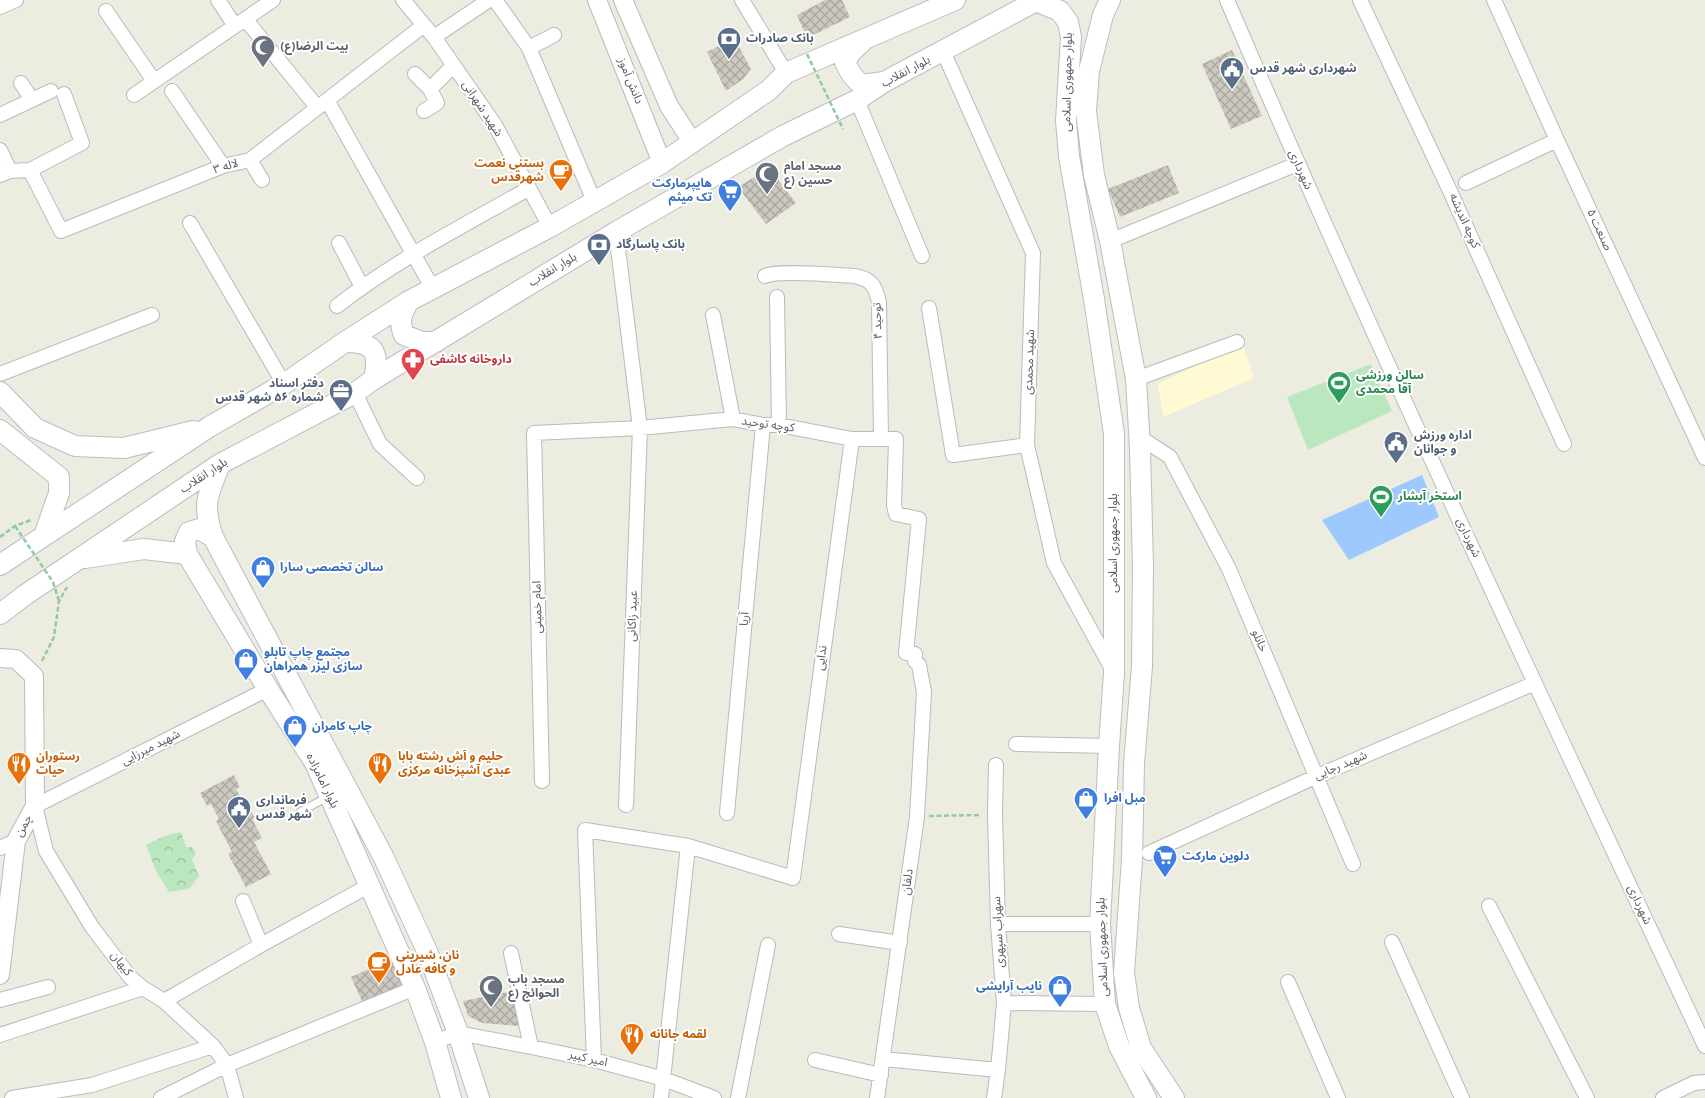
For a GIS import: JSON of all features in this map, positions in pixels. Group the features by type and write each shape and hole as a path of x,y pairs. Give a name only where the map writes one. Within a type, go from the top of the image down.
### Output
{"main road":[{"path":"0,565 38,528 284,384 409,301 550,227 662,163 769,90 786,74 863,41 930,5 955,0"},
{"name":"بلوار جمهوری اسلامی","path":"1037,0 1060,11 1068,22 1072,37 1066,121 1069,156 1094,299 1114,434 1114,673 1100,924 1105,1004 1118,1046 1146,1098"},
{"name":"بلوار انقلاب","path":"0,614 220,464 355,393 374,379 616,232 783,136 857,100 884,82 1037,0"},
{"name":"بلوار جمهوری اسلامی","path":"1110,0 1103,15 1089,71 1086,111 1094,175 1110,241 1136,379 1140,448 1143,576 1142,666 1134,764 1132,859 1124,973 1129,1008 1141,1048 1174,1098"},
{"path":"1072,37 1079,21 1085,19 1091,22 1097,38"},
{"path":"863,41 852,51 845,62 852,77 862,85 884,82"},
{"path":"409,301 400,316 404,335 422,342 436,342"},
{"path":"346,342 361,342 370,347 376,356 374,379"},
{"path":"0,392 35,428 75,446 124,448 209,427"},
{"path":"0,430 59,477 59,493 38,528"},
{"name":"بلوار امامزاده","path":"220,464 207,497 206,516 213,537 383,856 427,951 458,1034 479,1098"},
{"path":"79,559 144,549 187,554 185,541 189,532 199,529 213,537"},
{"name":"بلوار امامزاده","path":"187,554 315,763 415,988 452,1098"},
{"path":"1108,755 1134,764"}],"street":[{"path":"0,7 16,0"},
{"path":"218,0 322,104 414,254 433,289"},
{"path":"134,95 273,0"},
{"name":"شهید شهرانی","path":"403,0 434,37 495,124 528,189 550,227"},
{"path":"434,37 489,0"},
{"path":"496,0 529,48 594,201"},
{"name":"دانش آموز","path":"597,0 662,163"},
{"name":"دانش آموز","path":"622,0 669,106 692,143"},
{"path":"742,0 786,74"},
{"name":"شهرداری","path":"1226,0 1297,164 1534,683 1705,1046"},
{"name":"کوچه اندیشه","path":"1360,0 1450,191 1564,444"},
{"name":"صنعت ۵","path":"1494,0 1705,458"},
{"path":"106,11 154,82"},
{"name":"لاله ۳","path":"30,170 61,231 223,166 250,160 424,25"},
{"path":"529,48 554,35"},
{"name":"شهید محمدی","path":"943,52 1033,253 1027,445 1054,563 1114,673"},
{"path":"430,89 453,66"},
{"path":"415,74 430,89 437,103 424,111"},
{"path":"21,83 32,100"},
{"path":"172,91 223,166"},
{"path":"0,115 32,100 58,93 82,143 30,170 5,173 0,150"},
{"path":"857,100 922,256"},
{"path":"646,120 659,122 666,117 669,106"},
{"path":"1466,183 1557,140"},
{"path":"250,160 262,180"},
{"path":"1110,241 1297,164"},
{"path":"337,306 362,287 414,254 528,189"},
{"path":"190,223 284,384"},
{"name":"عبید زاکانی","path":"616,232 640,428 626,805"},
{"path":"339,243 362,287"},
{"name":"توحید ۴","path":"765,276 769,274 854,276 869,281 876,289 879,302 881,439"},
{"path":"777,297 779,425"},
{"path":"929,308 953,455 1027,445"},
{"path":"0,374 152,315"},
{"path":"713,315 733,419"},
{"path":"1136,379 1237,342"},
{"path":"355,393 380,444 417,478"},
{"name":"کوچه توحید","path":"534,433 640,428 733,419 763,426 779,425 852,439 896,439 894,505 896,514 919,519 906,653 915,654 915,661 919,665"},
{"name":"آریا","path":"728,813 763,426"},
{"name":"امام خمینی","path":"534,433 542,781"},
{"name":"خانلو","path":"1138,436 1170,457 1230,569 1315,777 1353,864"},
{"name":"ندایی","path":"688,846 793,878 852,439"},
{"path":"0,658 16,659 34,676"},
{"name":"دلفان","path":"877,1098 917,817 924,692 919,665"},
{"name":"چمن","path":"0,975 8,845 35,806 34,676"},
{"name":"شهید رجایی","path":"1149,853 1315,777 1534,683"},
{"name":"شهید میرزایی","path":"35,806 268,689"},
{"path":"1016,744 1108,755"},
{"name":"سهراب سپهری","path":"994,1098 1004,1003 998,924 995,814 996,765"},
{"name":"کیهان","path":"35,806 46,851 92,927 130,977 164,1001 212,1046 227,1065 236,1098"},
{"path":"594,1060 585,830 688,846 661,1098"},
{"path":"164,1001 370,884"},
{"path":"243,901 261,945"},
{"path":"1489,906 1587,1098"},
{"path":"998,924 1100,924"},
{"path":"839,934 900,943"},
{"path":"1392,942 1462,1098"},
{"path":"738,1098 768,946"},
{"path":"511,953 531,1046"},
{"path":"1288,982 1338,1098"},
{"path":"0,1000 48,987"},
{"path":"0,1035 143,988"},
{"path":"161,1098 227,1065 415,988"},
{"path":"1004,1003 1105,1004"},
{"path":"434,1042 458,1034"},
{"name":"امیر کبیر","path":"458,1034 531,1046 594,1060 664,1079 714,1098"},
{"path":"12,1098 92,1085 212,1046"},
{"path":"883,1059 998,1070"},
{"path":"815,1060 881,1075"},
{"path":"1663,1098 1694,1083 1705,1082"}],"lane":[{"path":"300,812 329,796"}],"path":[{"path":"807,54 843,129"},
{"path":"16,526 53,582 59,601 54,637 34,676"},
{"path":"0,537 16,526 38,528"},
{"path":"917,817 995,814"}],"shaded area":[{"path":"1243,345 1254,378 1163,417 1158,383"}],"green space":[{"name":"سالن ورزشی آقا محمدی","path":"1371,364 1392,411 1308,450 1287,397"},
{"path":"181,832 186,847 192,847 196,853 192,860 199,876 189,889 169,892 156,871 146,845 164,836"}],"water":[{"name":"استخر آبشار","path":"1422,475 1439,517 1349,560 1322,520"}],"building":[{"path":"825,0 842,0 850,17 807,38 797,15"},
{"name":"بانک صادرات","path":"734,38 751,69 743,79 726,91 707,52"},
{"name":"شهرداری شهر قدس","path":"1232,50 1262,116 1231,129 1202,64"},
{"path":"1168,165 1179,193 1120,217 1108,189"},
{"name":"مسجد امام حسین (ع","path":"769,168 796,203 766,224 738,187"},
{"name":"فرمانداری شهر قدس","path":"234,775 240,787 236,789 255,818 252,819 262,838 254,842 271,874 246,887 228,854 232,852 216,821 219,819 211,804 207,806 200,793"},
{"name":"نان، شیرینی و کافه عادل","path":"393,958 407,991 365,1008 351,977"},
{"name":"مسجد باب الحوائج (ع","path":"513,991 519,1026 482,1023 468,1016 463,1001"}],"place":[{"name":"بانک صادرات","path":"729,60"},
{"name":"بیت الرضا(ع)","path":"263,68"},
{"name":"شهرداری شهر قدس","path":"1232,90"},
{"name":"بستنی نعمت شهرقدس","path":"561,192"},
{"name":"مسجد امام حسین (ع","path":"767,195"},
{"name":"هایپرمارکت تک میثم","path":"730,212"},
{"name":"بانک پاسارگاد","path":"599,266"},
{"name":"داروخانه کاشفی","path":"413,381"},
{"name":"سالن ورزشی آقا محمدی","path":"1339,404"},
{"name":"دفتر اسناد شماره ۵۶ شهر قدس","path":"341,412"},
{"name":"اداره ورزش و جوانان","path":"1396,464"},
{"name":"استخر آبشار","path":"1381,518"},
{"name":"سالن تخصصی سارا","path":"263,589"},
{"name":"مجتمع چاپ تابلو سازی لیزر همراهان","path":"246,681"},
{"name":"چاپ کامران","path":"295,748"},
{"name":"رستوران حیات","path":"19,785"},
{"name":"حلیم و آش رشته بابا عبدی آشپزخانه مرکزی","path":"380,785"},
{"name":"مبل افرا","path":"1086,820"},
{"name":"فرمانداری شهر قدس","path":"239,829"},
{"name":"دلوین مارکت","path":"1165,878"},
{"name":"نان، شیرینی و کافه عادل","path":"379,984"},
{"name":"مسجد باب الحوائج (ع","path":"491,1008"},
{"name":"نایب آرایشی","path":"1060,1008"},
{"name":"لقمه جانانه","path":"632,1056"}]}
